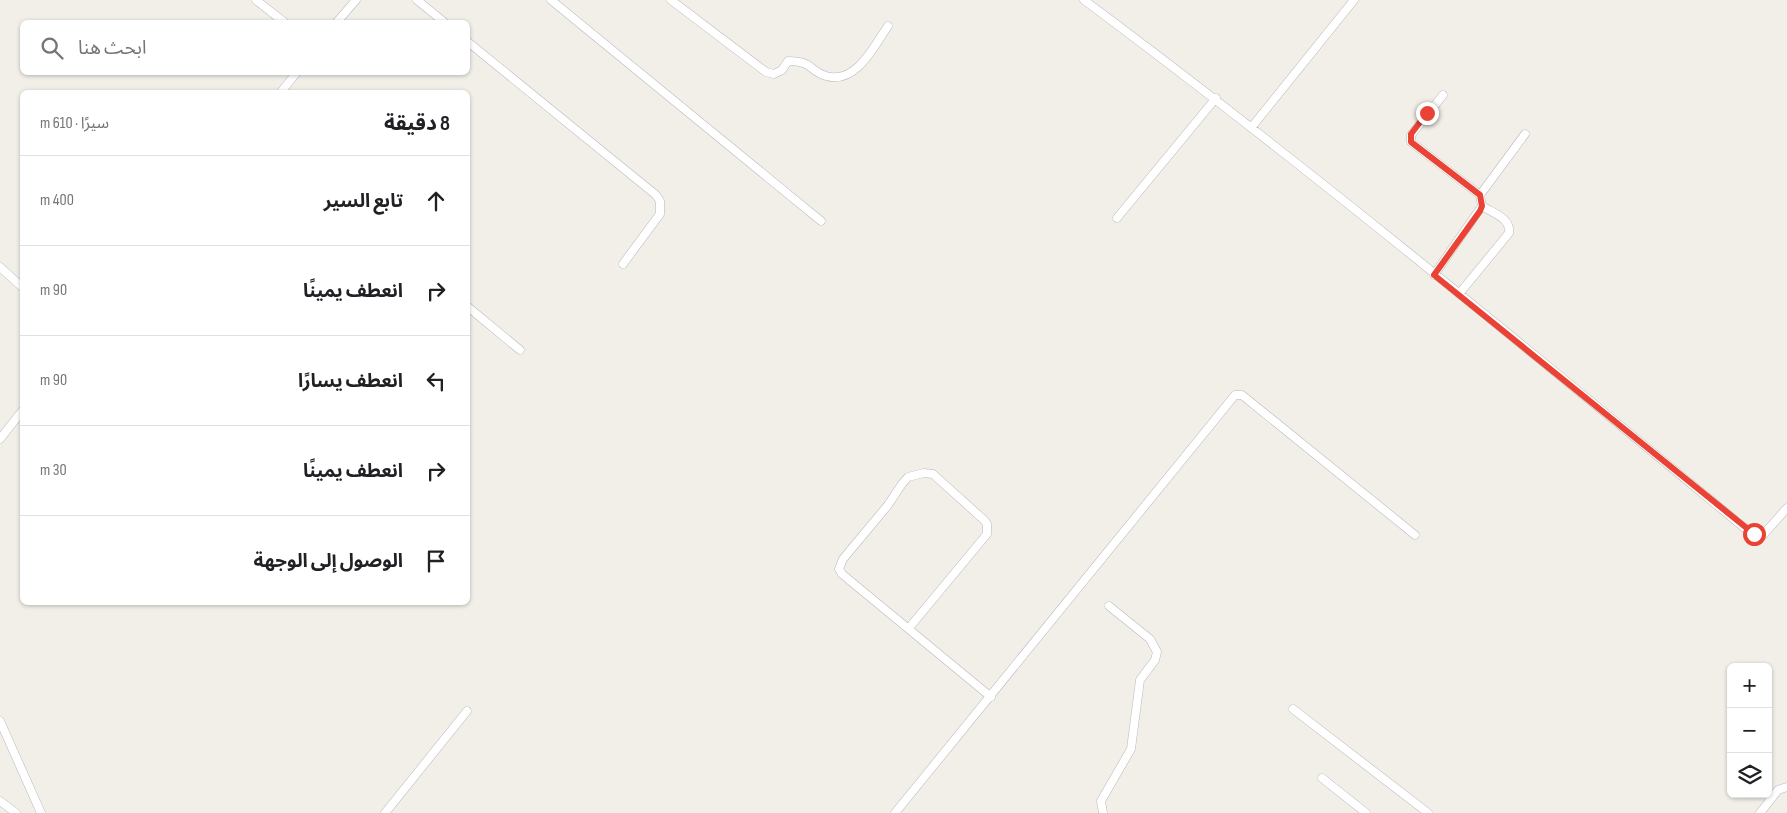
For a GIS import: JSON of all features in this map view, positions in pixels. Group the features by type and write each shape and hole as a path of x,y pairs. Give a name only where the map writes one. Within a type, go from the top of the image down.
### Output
{"street":[{"path":"256,0 281,20"},
{"path":"340,20 356,0"},
{"path":"417,0 442,20"},
{"path":"551,0 821,222"},
{"path":"671,0 766,72 774,74 782,70 788,61 802,61 827,77 845,77 859,66 888,26"},
{"path":"1084,0 1216,98 1754,534 1763,535 1787,508"},
{"path":"1251,128 1354,0"},
{"path":"470,44 656,195 660,201 660,214 623,264"},
{"path":"283,90 295,75"},
{"path":"1434,275 1482,206 1480,195 1411,142 1411,134 1443,95"},
{"path":"1117,218 1216,98"},
{"path":"1480,195 1525,134"},
{"path":"1459,294 1509,233 1509,226 1506,220 1482,206"},
{"path":"0,268 20,285"},
{"path":"470,309 520,350"},
{"path":"895,813 991,697 1142,506 1235,394 1242,395 1415,535"},
{"path":"0,439 20,414"},
{"path":"909,628 987,534 988,530 984,520 956,494 933,474 924,472 908,477 888,505 843,559 839,569 842,574 991,697"},
{"path":"1103,813 1102,801 1131,749 1135,731 1137,694 1140,680 1156,660 1157,652 1150,640 1109,606"},
{"path":"1293,709 1428,813"},
{"path":"384,813 467,711"},
{"path":"0,721 42,813"},
{"path":"1322,778 1366,813"},
{"path":"1760,813 1778,790 1787,788"},
{"path":"0,801 16,813"}],"route":[{"path":"1427,113 1411,134 1411,142 1480,195 1482,200 1480,211 1434,275 1558,373 1754,534"}]}
